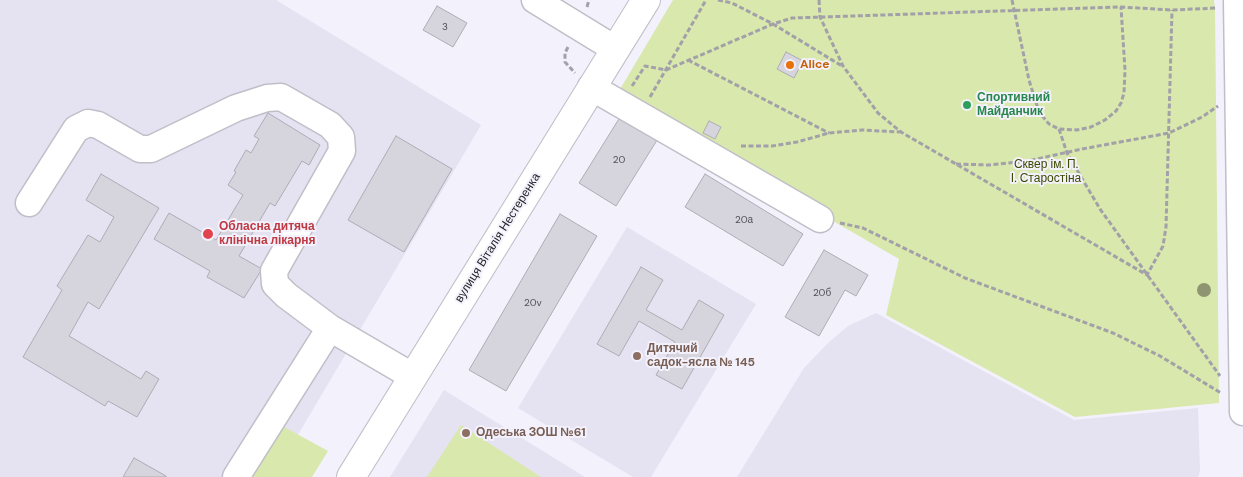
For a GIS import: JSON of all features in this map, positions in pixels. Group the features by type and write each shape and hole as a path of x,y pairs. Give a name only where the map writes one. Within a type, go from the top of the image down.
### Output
{"main road":[{"name":"вулиця Віталія Нестеренка","path":"350,477 646,0"}],"street":[{"path":"535,0 616,49"},
{"path":"1237,4 1243,412"},
{"path":"592,87 820,219"},
{"path":"29,203 76,129 88,123 98,125 140,149 151,149 236,108 268,98 281,97 330,125 340,137 342,151 274,271 276,284 286,295 330,328 412,376"},
{"path":"236,477 330,328"}],"path":[{"path":"639,115 706,0"},
{"path":"718,0 732,4 772,24 843,66"},
{"path":"819,0 820,17 843,66 878,113 901,132 1147,275"},
{"path":"1012,0 1029,80 1040,112 1049,124 1059,129 1077,130 1091,127 1111,116 1121,103 1124,93 1125,70 1121,7"},
{"path":"666,70 772,24 792,18 1121,7 1172,10 1237,4"},
{"path":"1147,275 1163,246 1166,227 1172,10"},
{"path":"688,60 829,133"},
{"path":"956,164 989,165 1028,161 1169,133 1202,117 1239,92"},
{"path":"1059,129 1067,153 1100,209 1243,407"},
{"path":"738,147 772,146 797,142 829,133 862,130 901,132"},
{"path":"820,219 863,228 965,278 1113,333 1160,356 1243,407"}],"shaded area":[{"name":"Обласна дитяча клінічна лікарня","path":"0,0 276,0 481,125 273,477 0,477"},
{"name":"Дитячий садок-ясла № 145","path":"627,227 756,304 651,477 633,477 518,408"},
{"path":"876,313 1074,420 1198,408 1200,471 1198,477 737,477 804,368 848,326"},
{"name":"Одеська ЗОШ №61","path":"444,390 585,477 390,477"}],"green space":[{"name":"Сквер ім. П. І. Старостіна","path":"673,0 1214,0 1219,403 1075,417 886,315 899,259 616,96"},
{"path":"277,423 328,451 312,477 239,477"},
{"path":"461,425 541,477 427,477"}],"building":[{"path":"437,6 467,23 453,47 423,30"},
{"name":"Alice","path":"786,52 803,61 794,78 777,69"},
{"path":"268,113 320,145 309,165 302,161 275,206 270,203 239,256 262,269 244,298 207,277 210,271 154,239 169,213 216,240 243,195 228,185 246,150 251,153 259,139 254,136"},
{"path":"622,114 659,137 616,206 579,183"},
{"path":"709,121 721,127 715,139 703,133"},
{"path":"396,136 452,169 404,252 348,220"},
{"path":"101,174 159,208 99,309 88,302 69,336 141,379 146,371 159,379 137,417 108,401 105,406 23,357 62,290 57,286 88,235 100,242 114,217 86,200"},
{"path":"705,174 803,234 783,266 685,207"},
{"path":"560,214 597,236 506,391 469,370"},
{"path":"824,250 868,275 856,296 845,290 819,336 785,317"},
{"path":"641,267 663,280 646,310 682,330 699,300 724,315 682,389 656,375 675,342 639,321 619,356 597,344"},
{"path":"134,458 166,476 166,477 123,477"}],"place":[{"name":"Alice","path":"790,65"},
{"name":"Спортивний Майданчик","path":"967,105"},
{"name":"Обласна дитяча клінічна лікарня","path":"208,234"},
{"name":"Дитячий садок-ясла № 145","path":"637,356"},
{"name":"Одеська ЗОШ №61","path":"466,433"}]}
